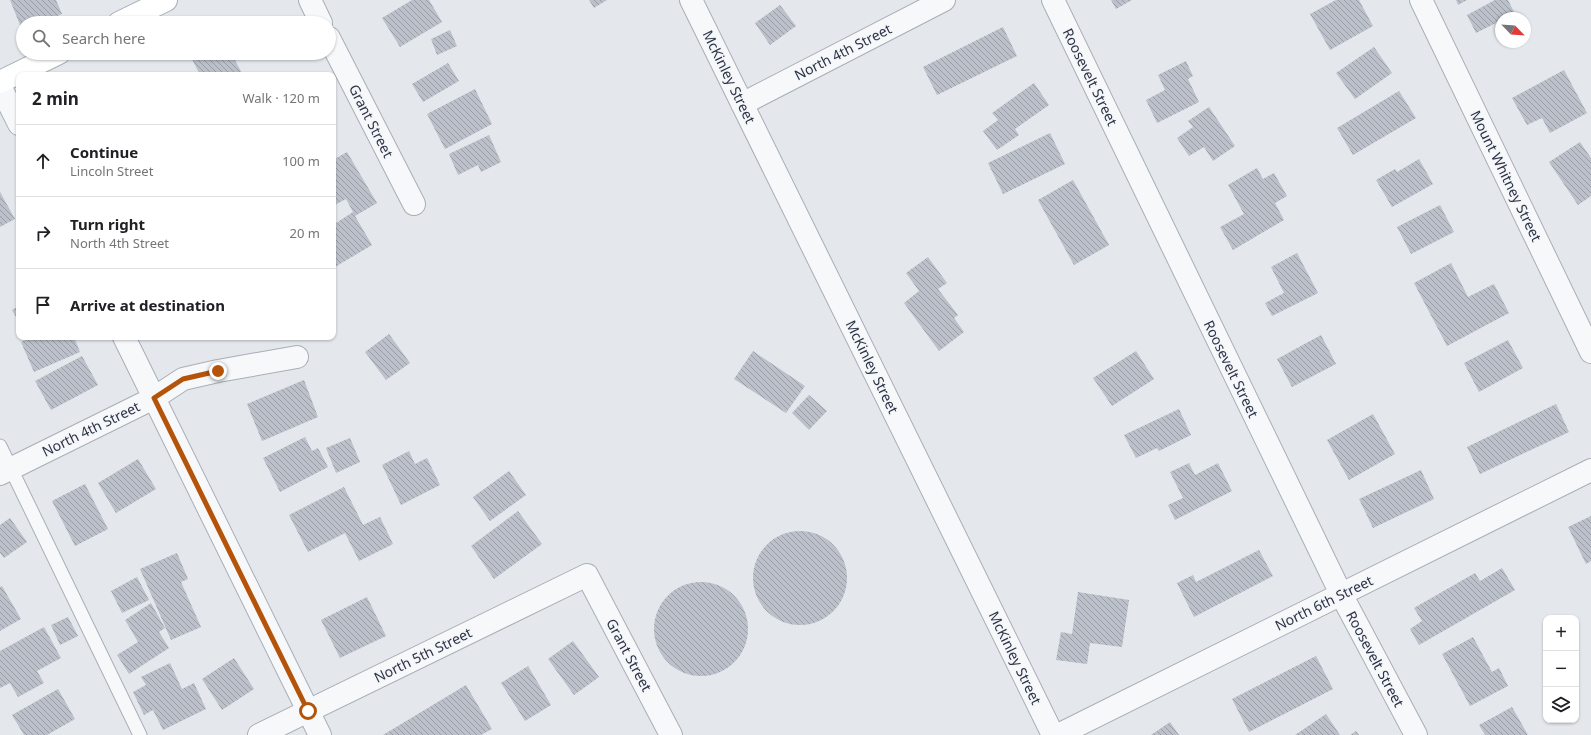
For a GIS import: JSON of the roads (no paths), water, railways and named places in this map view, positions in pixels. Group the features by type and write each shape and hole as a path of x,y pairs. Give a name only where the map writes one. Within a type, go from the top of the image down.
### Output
{"street":[{"path":"133,16 166,0"},
{"path":"310,0 318,16"},
{"name":"McKinley Street","path":"691,0 1053,735"},
{"name":"North 4th Street","path":"742,104 944,0"},
{"name":"Roosevelt Street","path":"1052,0 1341,594 1416,735"},
{"name":"Mount Whitney Street","path":"1421,0 1591,352"},
{"name":"Grant Street","path":"336,52 414,204"},
{"path":"20,72 45,60"},
{"path":"0,82 16,74"},
{"path":"0,86 16,118"},
{"path":"125,340 320,735"},
{"name":"North 4th Street","path":"6,471 154,398 183,379 218,371 297,357"},
{"name":"North 6th Street","path":"1058,735 1591,470"},
{"name":"Grant Street","path":"587,575 671,735"},
{"name":"North 5th Street","path":"259,735 587,575"}],"lane":[{"path":"0,446 6,471 140,735"}]}
